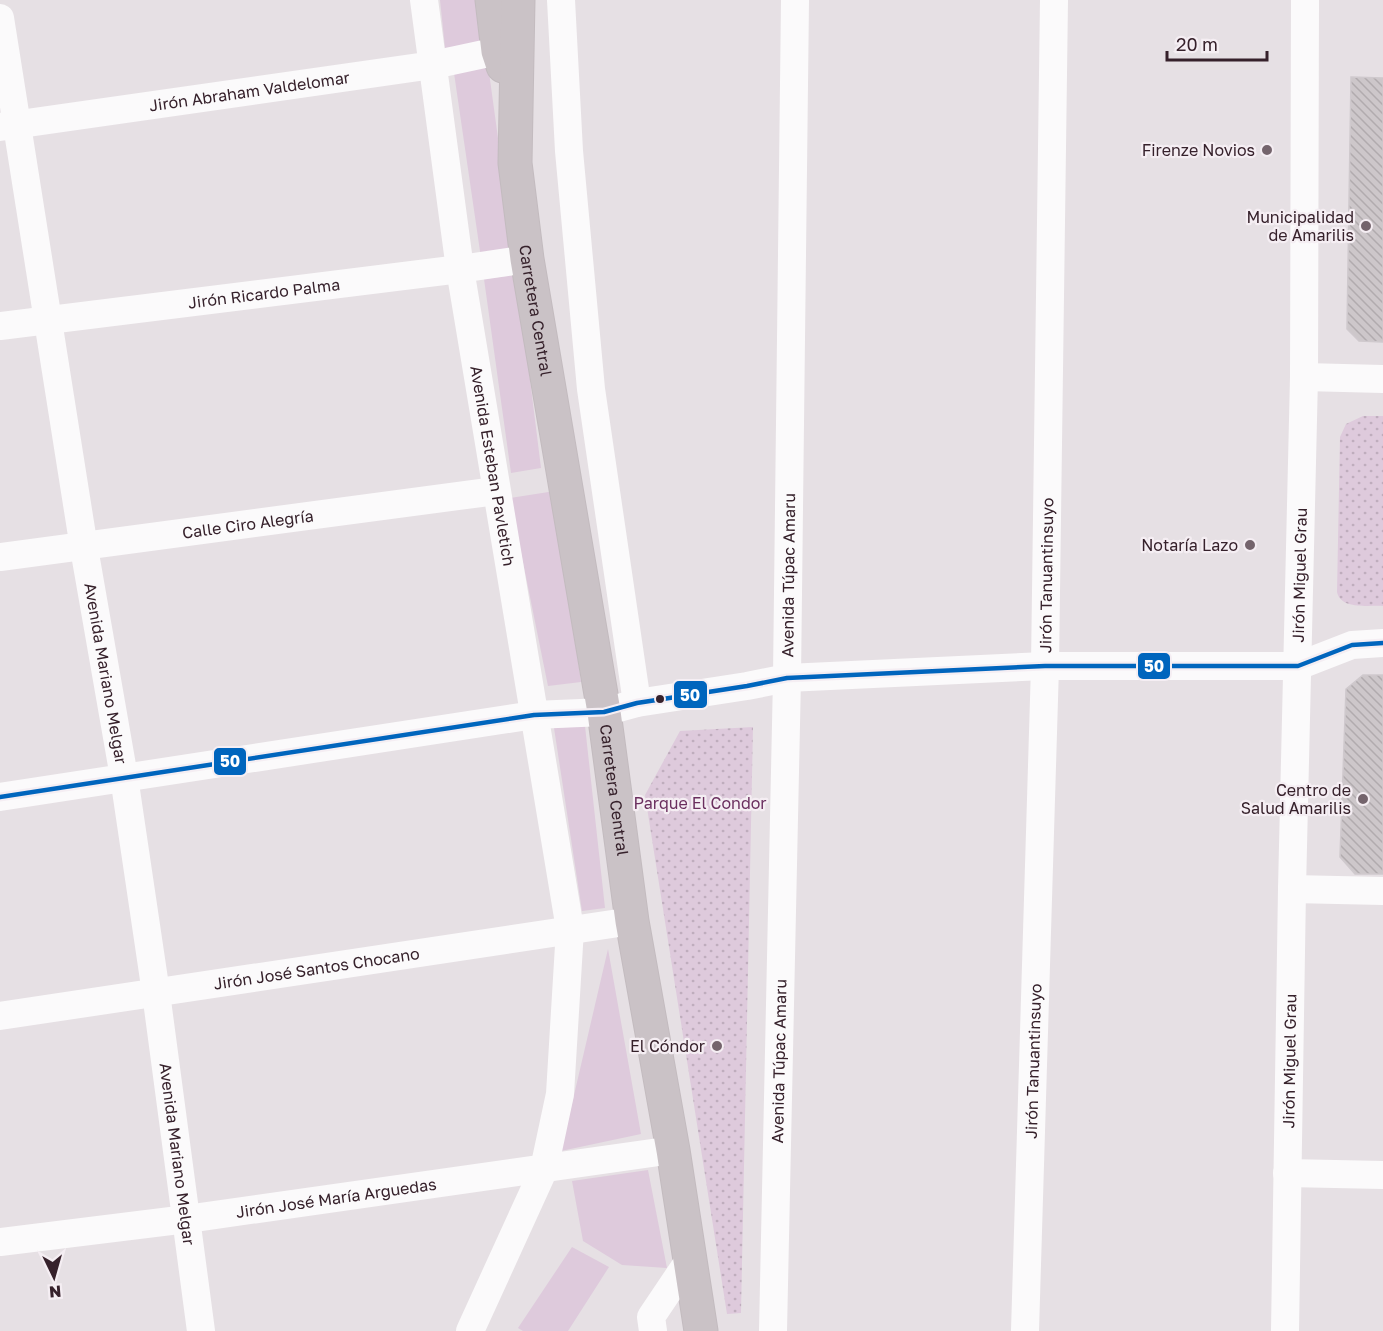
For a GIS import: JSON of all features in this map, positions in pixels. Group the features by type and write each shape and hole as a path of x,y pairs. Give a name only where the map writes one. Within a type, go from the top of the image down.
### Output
{"highway":[{"name":"Carretera Central","path":"492,0 498,51 517,105"},
{"name":"Carretera Central","path":"518,0 515,163 527,259 604,712 632,921 673,1150 701,1331"}],"street":[{"name":"Avenida Esteban Pavletich","path":"424,0 460,269 570,929 560,1094 544,1168 470,1331"},
{"path":"561,0 568,151 591,389 637,703"},
{"name":"Avenida Túpac Amaru","path":"773,1331 787,678 795,0"},
{"name":"Jirón Tanuantinsuyo","path":"1025,1331 1045,666 1054,0"},
{"name":"Jirón Miguel Grau","path":"1286,1331 1292,889 1304,377 1305,0"},
{"name":"Avenida Mariano Melgar","path":"0,18 8,126 48,319 84,548 124,777 156,993 201,1331"},
{"name":"Jirón Abraham Valdelomar","path":"8,126 433,65 498,51"},
{"name":"Jirón Ricardo Palma","path":"0,326 527,259"},
{"path":"1304,377 1383,379"},
{"name":"Calle Ciro Alegría","path":"0,557 84,548 496,492"},
{"path":"0,797 534,715 604,712 637,703 787,678 1045,666 1298,666 1352,645 1383,643"},
{"path":"1292,889 1383,891"},
{"name":"Jirón José Santos Chocano","path":"0,1016 632,921"},
{"name":"Jirón José María Arguedas","path":"0,1242 187,1219 673,1150"},
{"path":"1287,1173 1383,1175"},
{"path":"653,1331 651,1317 690,1259"}],"green space":[{"path":"440,0 476,0 483,43 445,48"},
{"path":"488,65 514,255 481,258 454,73"},
{"path":"517,275 541,468 511,473 484,279"},
{"path":"1363,416 1383,416 1383,606 1349,604 1340,598 1337,592 1340,437 1346,424"},
{"path":"555,491 581,682 548,686 510,498"},
{"path":"585,726 605,908 582,911 554,728"},
{"name":"Parque El Condor","path":"753,727 741,1313 727,1314 645,795 680,731"},
{"path":"608,949 641,1134 561,1151"},
{"path":"648,1170 667,1268 622,1265 583,1241 572,1181"},
{"path":"572,1247 609,1267 568,1331 523,1331 518,1328"}],"building":[{"name":"Municipalidad de Amarilis","path":"1351,77 1383,78 1383,342 1359,341 1347,329"},
{"name":"Centro de Salud Amarilis","path":"1363,675 1383,675 1383,874 1355,874 1340,857 1346,689"}],"transit line":[{"name":"50","path":"0,797 534,715 604,712 637,703 787,678 1045,666 1298,666 1352,645 1383,643"}],"place":[{"name":"Firenze Novios","path":"1267,150"},
{"name":"Municipalidad de Amarilis","path":"1366,226"},
{"name":"Notaría Lazo","path":"1250,545"},
{"name":"Centro de Salud Amarilis","path":"1363,799"},
{"name":"El Cóndor","path":"717,1046"}]}
